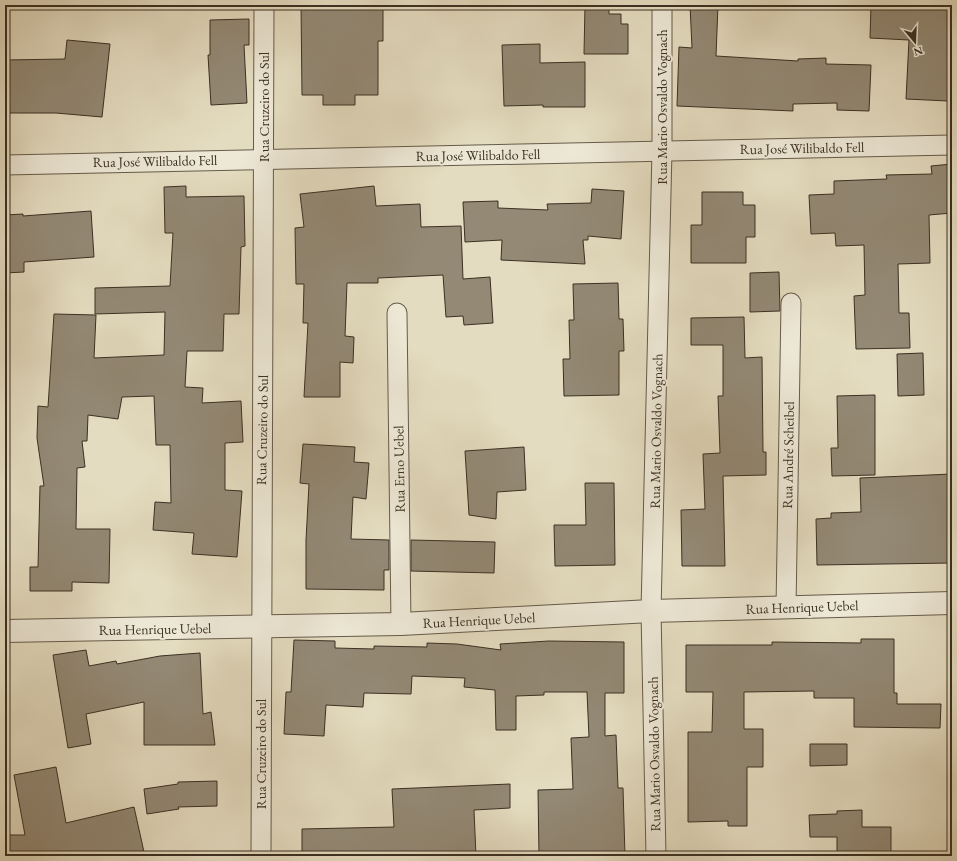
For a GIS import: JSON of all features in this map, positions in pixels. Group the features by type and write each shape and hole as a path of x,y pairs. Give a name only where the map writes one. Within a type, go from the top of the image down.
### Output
{"street":[{"name":"Rua Cruzeiro do Sul","path":"261,856 260,627 265,159 264,5"},
{"name":"Rua Mario Osvaldo Vognach","path":"656,856 651,611 662,152 662,5"},
{"name":"Rua José Wilibaldo Fell","path":"5,165 952,145"},
{"name":"Rua André Scheibel","path":"786,608 790,303"},
{"name":"Rua Erno Uebel","path":"397,313 401,624"},
{"name":"Rua Henrique Uebel","path":"5,631 401,624 651,611 952,603"}],"building":[{"path":"301,5 383,5 383,41 378,41 378,95 355,95 355,105 323,105 323,95 302,95"},
{"path":"585,5 609,5 609,14 621,14 621,24 628,24 628,54 584,54"},
{"path":"690,5 718,5 716,56 798,61 798,59 826,58 826,64 871,65 869,111 837,110 837,103 793,104 793,111 677,106 679,47 692,48"},
{"path":"871,5 952,6 948,101 906,99 909,40 870,38"},
{"path":"249,19 249,45 244,45 247,103 211,105 208,55 210,55 210,20"},
{"path":"67,40 110,44 102,117 56,113 10,113 9,107 5,107 5,60 65,59"},
{"path":"540,44 540,63 585,62 585,107 543,107 543,105 504,106 502,45"},
{"path":"952,164 952,213 929,215 930,263 898,264 899,313 909,313 910,348 856,349 854,296 865,295 864,245 836,246 835,233 811,234 809,195 834,194 834,181 887,179 886,175 932,174 931,166"},
{"path":"186,186 186,197 244,196 245,246 241,247 239,314 224,314 223,351 187,351 185,387 203,388 202,403 241,401 243,442 225,443 225,490 242,491 237,557 192,554 194,533 153,530 155,502 171,503 170,445 156,445 154,396 122,397 118,419 88,415 87,441 82,441 85,467 77,468 76,529 110,529 109,583 72,582 72,591 30,591 30,567 38,567 40,486 44,486 37,438 38,406 48,407 54,314 96,315 94,358 164,355 165,312 95,314 95,288 170,286 173,233 165,233 164,187"},
{"path":"374,186 376,206 420,204 421,227 461,226 463,279 490,277 493,323 464,325 463,316 446,317 443,275 378,278 378,283 347,283 345,336 354,337 353,363 340,362 340,397 304,397 308,323 303,323 304,284 296,284 295,228 304,227 300,194"},
{"path":"592,189 624,191 621,239 588,236 588,240 583,240 585,264 501,260 502,240 465,242 463,202 498,201 498,208 548,210 547,204 591,203"},
{"path":"702,192 743,192 743,205 755,205 755,237 746,237 746,263 691,263 691,225 702,225"},
{"path":"91,211 94,257 24,262 24,272 5,273 5,215 23,214 23,216"},
{"path":"779,272 780,311 750,312 750,273"},
{"path":"618,283 619,319 623,319 624,351 619,351 619,395 564,396 563,359 570,359 569,320 574,320 573,284"},
{"path":"744,317 745,358 762,357 763,452 766,452 766,475 723,476 725,566 682,566 681,510 705,509 703,454 720,453 718,396 723,396 723,345 691,345 691,318"},
{"path":"923,353 924,395 898,396 897,354"},
{"path":"875,395 875,475 832,476 831,448 838,448 837,396"},
{"path":"303,444 355,447 354,462 369,463 366,499 353,497 351,539 389,540 389,570 384,570 384,590 306,589 306,540 309,484 300,483"},
{"path":"524,447 526,490 497,492 496,519 469,515 465,451"},
{"path":"952,474 952,563 817,565 816,519 831,518 831,513 861,512 860,478"},
{"path":"585,483 614,483 615,565 555,566 554,525 586,525"},
{"path":"411,540 495,542 494,573 411,571"},
{"path":"861,639 894,639 894,693 897,693 897,704 941,704 940,728 854,727 854,698 814,698 814,691 744,692 744,729 763,729 763,767 747,767 747,826 728,826 728,821 688,822 688,732 712,732 713,692 686,692 686,645 772,645 772,642 861,643"},
{"path":"294,640 335,641 335,648 374,649 374,646 427,647 427,643 457,644 501,650 500,644 549,641 624,642 624,693 605,693 605,736 616,735 618,788 623,788 625,856 539,856 538,790 573,789 571,738 589,737 587,692 544,692 544,695 516,696 516,730 496,730 495,690 464,687 465,678 412,676 411,694 364,693 363,707 326,705 324,736 284,734 286,692 291,692"},
{"path":"86,650 89,666 116,661 117,664 160,656 200,653 203,714 211,712 215,745 144,745 144,702 86,714 91,744 68,748 53,655"},
{"path":"810,744 847,744 847,765 810,766"},
{"path":"56,767 66,823 134,807 144,852 126,856 5,856 5,835 25,835 14,775"},
{"path":"217,781 217,806 178,807 179,809 147,814 144,789 178,784 178,782"},
{"path":"510,784 510,808 474,810 476,856 302,856 302,829 394,827 392,789"},
{"path":"862,810 862,827 891,827 891,853 873,853 873,856 837,856 837,837 810,837 809,815 837,814 837,811"}]}
